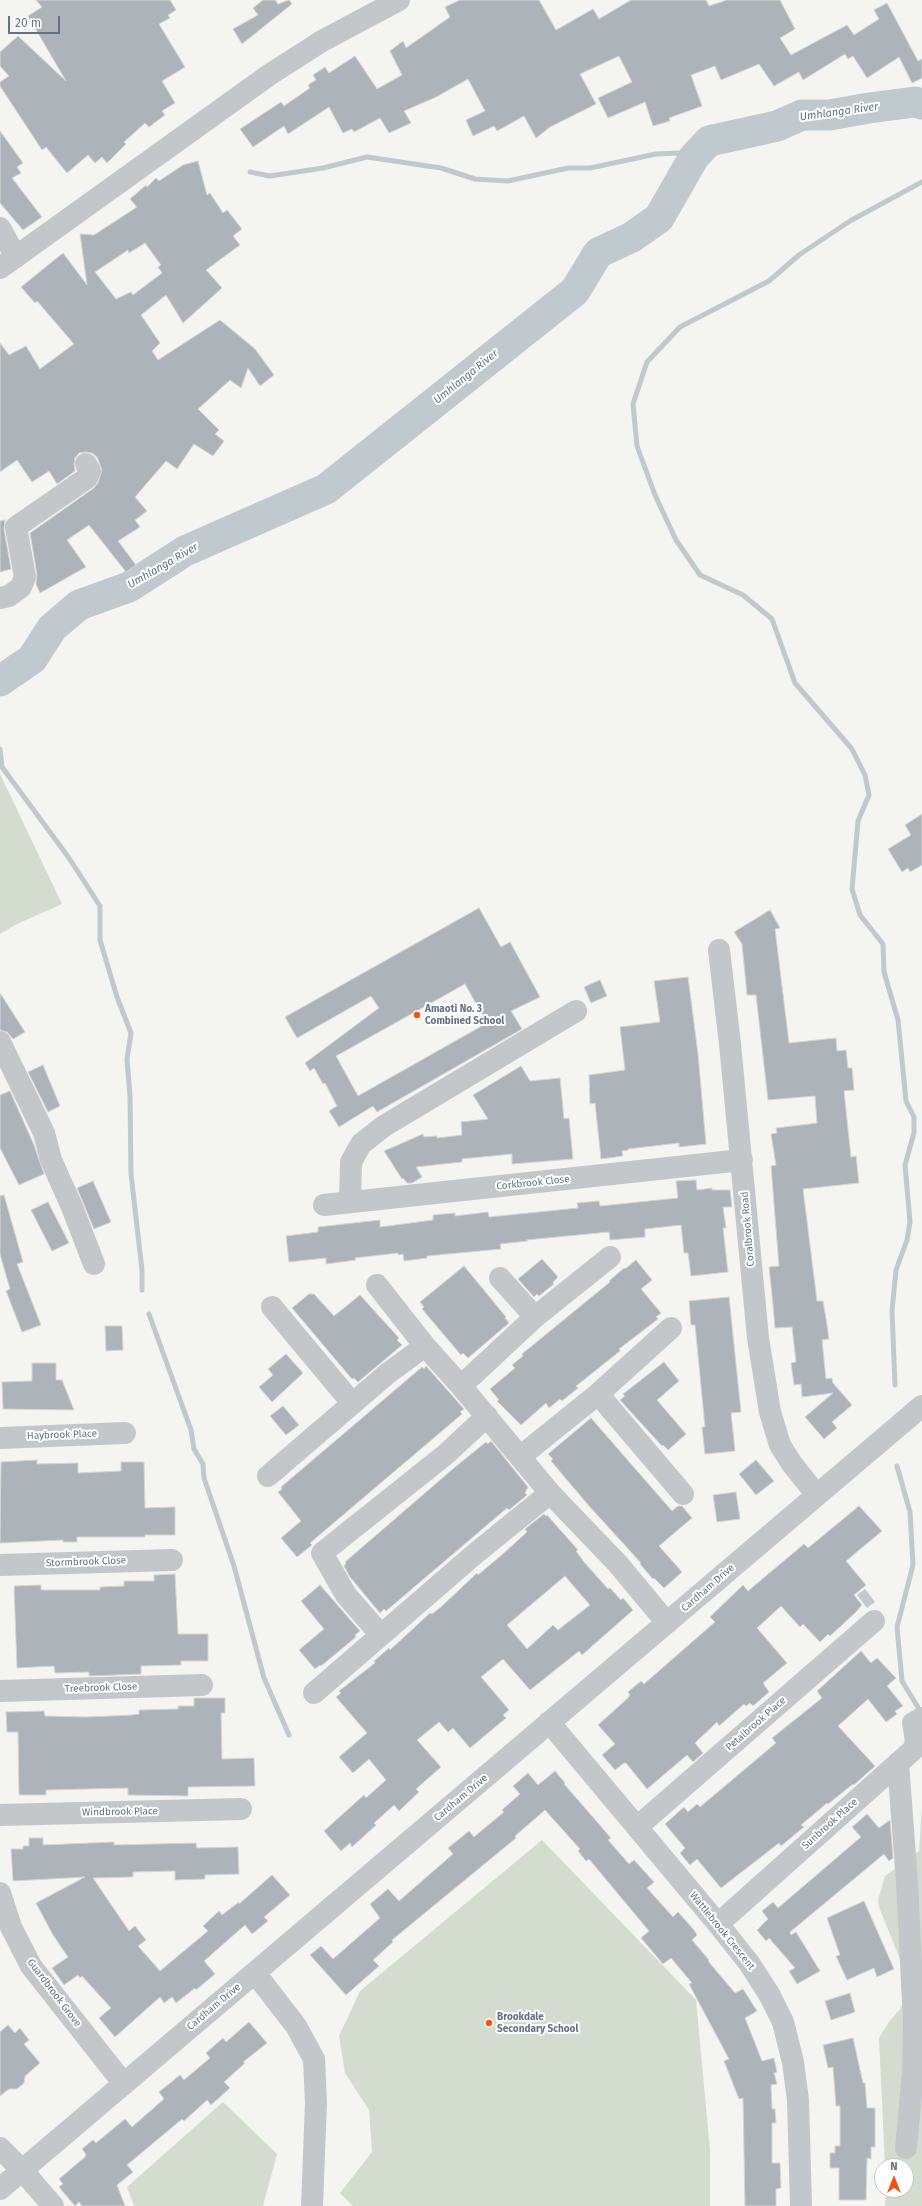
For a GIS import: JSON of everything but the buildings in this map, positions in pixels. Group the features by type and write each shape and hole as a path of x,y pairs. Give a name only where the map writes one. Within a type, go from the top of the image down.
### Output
{"street":[{"path":"0,228 8,263 269,75 322,41 399,0"},
{"path":"0,598 9,596 21,587 25,576 16,527 87,478 90,471 86,464"},
{"name":"Coralbrook Road","path":"719,950 742,1160 758,1338 770,1412 780,1445 792,1464 816,1494"},
{"path":"350,1202 351,1162 361,1144 384,1126 576,1011"},
{"path":"0,1042 44,1133 51,1160 72,1206 94,1264"},
{"name":"Corkbrook Close","path":"324,1204 742,1160"},
{"path":"461,1386 535,1317 610,1257"},
{"path":"500,1278 535,1317"},
{"path":"377,1285 425,1346 487,1416 550,1493 618,1564 667,1623"},
{"path":"272,1307 352,1403"},
{"path":"521,1456 598,1394 671,1328"},
{"path":"268,1476 387,1374 425,1346"},
{"path":"598,1394 683,1494"},
{"name":"Cardham Drive","path":"0,2189 667,1623 816,1494 922,1406"},
{"path":"381,1635 346,1595 322,1553 445,1455 487,1416"},
{"name":"Haybrook Place","path":"0,1438 124,1433"},
{"path":"314,1693 550,1493"},
{"name":"Stormbrook Close","path":"0,1565 172,1560"},
{"name":"Petalbrook Place","path":"637,1827 874,1621"},
{"name":"Treebrook Close","path":"0,1691 202,1685"},
{"name":"Sunbrook Place","path":"718,1924 914,1749 916,1741 912,1723 922,1718"},
{"name":"Wattlebrook Crescent","path":"550,1722 718,1924 749,1963 769,1994 783,2022 793,2062 798,2100 801,2206"},
{"path":"898,1764 907,1882 914,2022 913,2073 906,2148"},
{"name":"Windbrook Place","path":"0,1815 241,1809"},
{"name":"Guardbrook Grove","path":"0,1893 11,1927 31,1966 124,2084"},
{"path":"255,1973 296,2026 314,2059 316,2103 312,2206"},
{"path":"0,2148 22,2170 53,2206"}],"shaded area":[{"path":"0,774 62,904 17,924 0,934"},
{"path":"865,1589 875,1602 867,1608 857,1595"},
{"path":"922,1807 922,2206 885,2206 886,2198 914,2198 914,2158 885,2158 879,2038 889,2022 901,2008 904,1999 905,1972 879,1907 878,1900 885,1876 919,1851"},
{"name":"Brookdale Secondary School","path":"542,1840 696,2000 710,2150 710,2206 353,2206 340,2193 372,2152 369,2110 345,2073 339,2036 360,1991"},
{"path":"223,2102 277,2154 263,2206 134,2206 127,2187"}],"waterway":[{"name":"Umhlanga River","path":"0,681 32,659 52,628 79,605 129,587 185,551 326,489 575,291 598,253 632,237 659,218 694,157 709,141 777,126 802,115 830,115 915,102 922,104"},
{"path":"250,172 270,176 323,168 367,157 441,168 475,179 508,181 568,168 590,168 656,154 680,153 694,157"},
{"path":"895,1385 892,1311 896,1270 907,1240 910,1222 905,1165 914,1133 914,1117 906,1101 898,1020 884,972 883,944 860,915 852,889 858,821 869,795 865,775 852,749 795,683 772,619 743,595 700,575 676,540 655,495 637,446 633,404 647,362 680,327 769,281 799,255 850,221 922,182"},
{"path":"0,749 2,767 69,858 100,906 100,940 117,997 131,1033 127,1059 130,1096 131,1174 142,1270 142,1290"},
{"path":"149,1314 191,1430 194,1449 203,1464 204,1478 234,1566 264,1678 289,1735"},
{"path":"897,1466 910,1512 913,1565 897,1627 902,1681 922,1714"}],"place":[{"name":"Amaoti No. 3 Combined School","path":"417,1015"},
{"name":"Brookdale Secondary School","path":"489,2023"}]}
